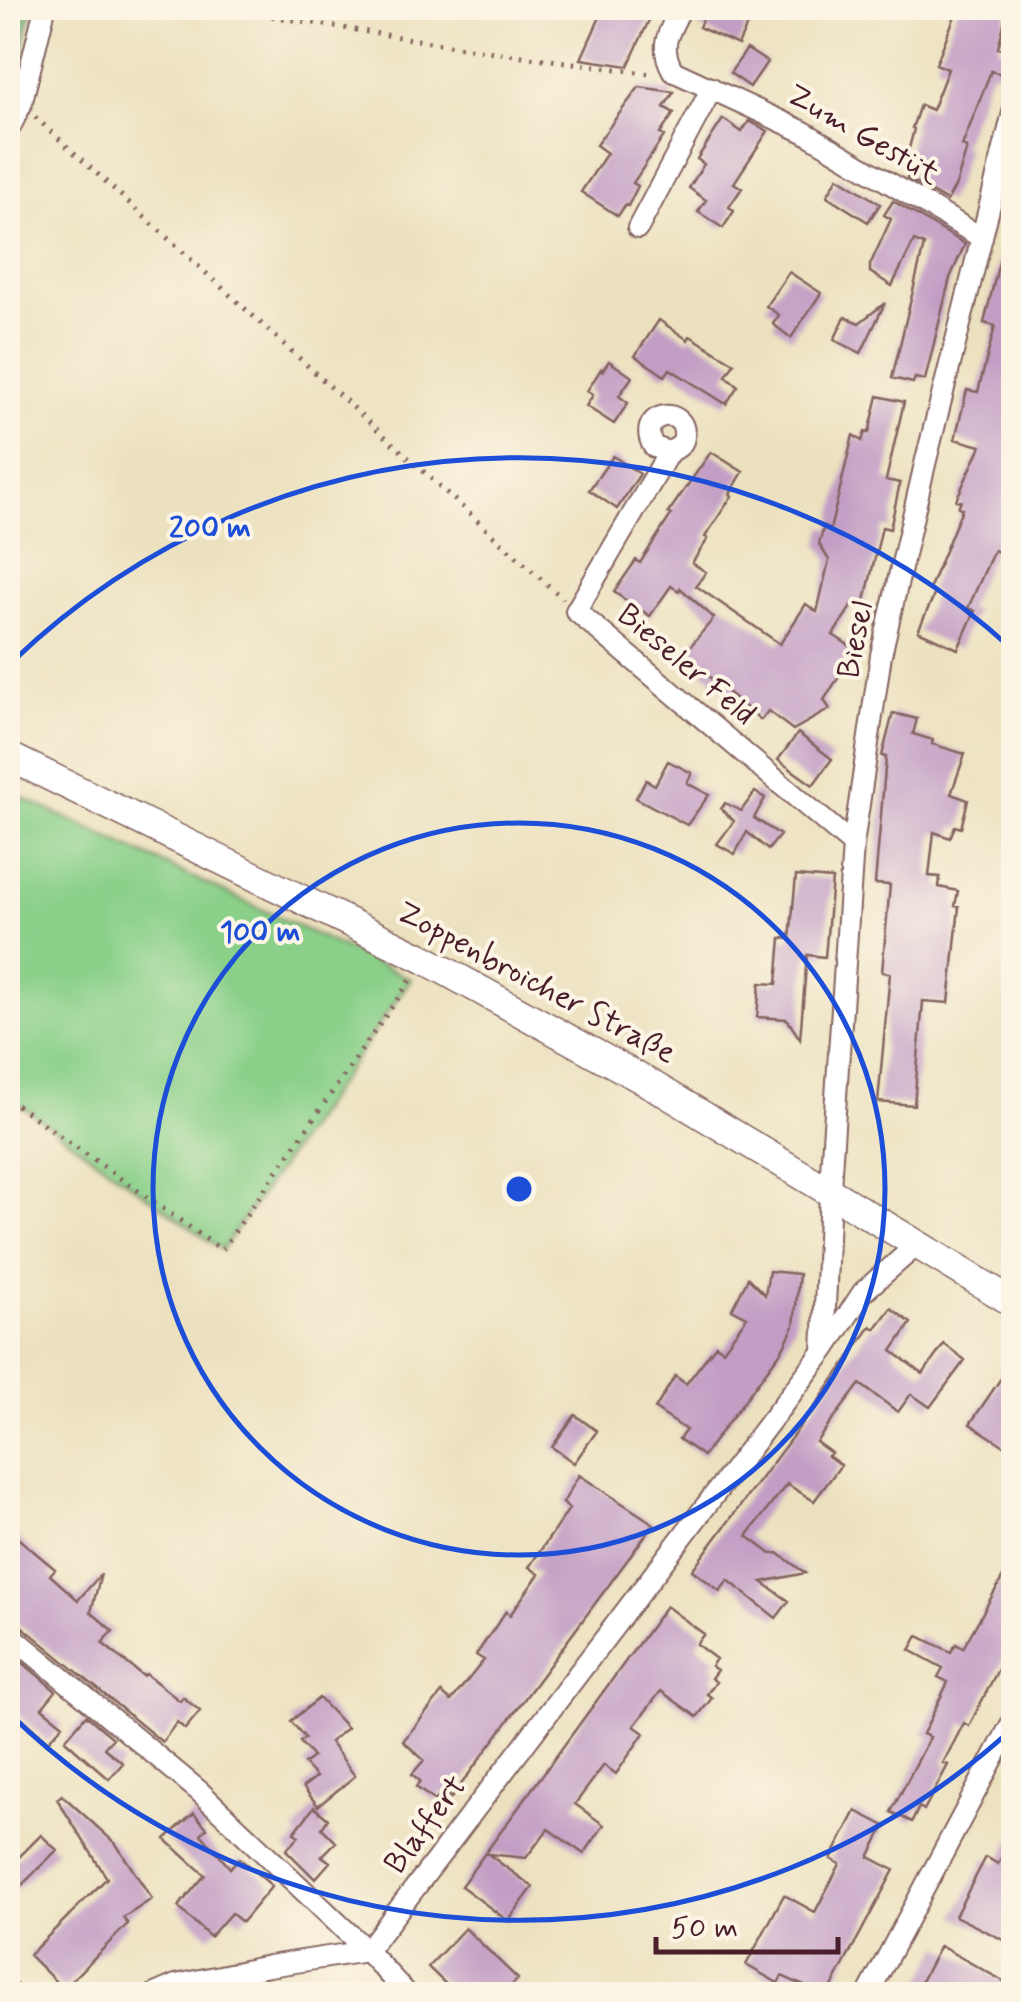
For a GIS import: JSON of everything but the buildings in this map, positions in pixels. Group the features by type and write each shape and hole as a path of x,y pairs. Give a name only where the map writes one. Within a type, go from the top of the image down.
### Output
{"main road":[{"name":"Zoppenbroicher Straße","path":"8,756 424,959 654,1086 1014,1303"}],"street":[{"path":"8,131 21,104 45,8"},
{"path":"673,71 665,57 664,42 681,8"},
{"name":"Zum Gestüt","path":"673,71 804,132 982,238"},
{"path":"638,228 712,88"},
{"name":"Biesel","path":"830,1193 853,845 882,655 925,464 1014,109"},
{"name":"Bieseler Feld","path":"669,452 576,611 853,845"},
{"path":"823,1352 830,1193"},
{"name":"Blaffert","path":"367,1952 823,1352 863,1292 918,1244"},
{"path":"8,1633 199,1790 407,1994"},
{"path":"868,1994 1014,1720"},
{"path":"155,1994 176,1985 269,1966 367,1952"}],"lane":[{"path":"8,1986 20,1994"}],"path":[{"path":"220,8 504,54 656,74 673,71"},
{"path":"21,104 576,611"},
{"path":"8,1099 222,1250 424,959"}],"green space":[{"path":"8,8 32,8 8,99"},
{"path":"8,791 411,979 222,1250 8,1096"}]}
